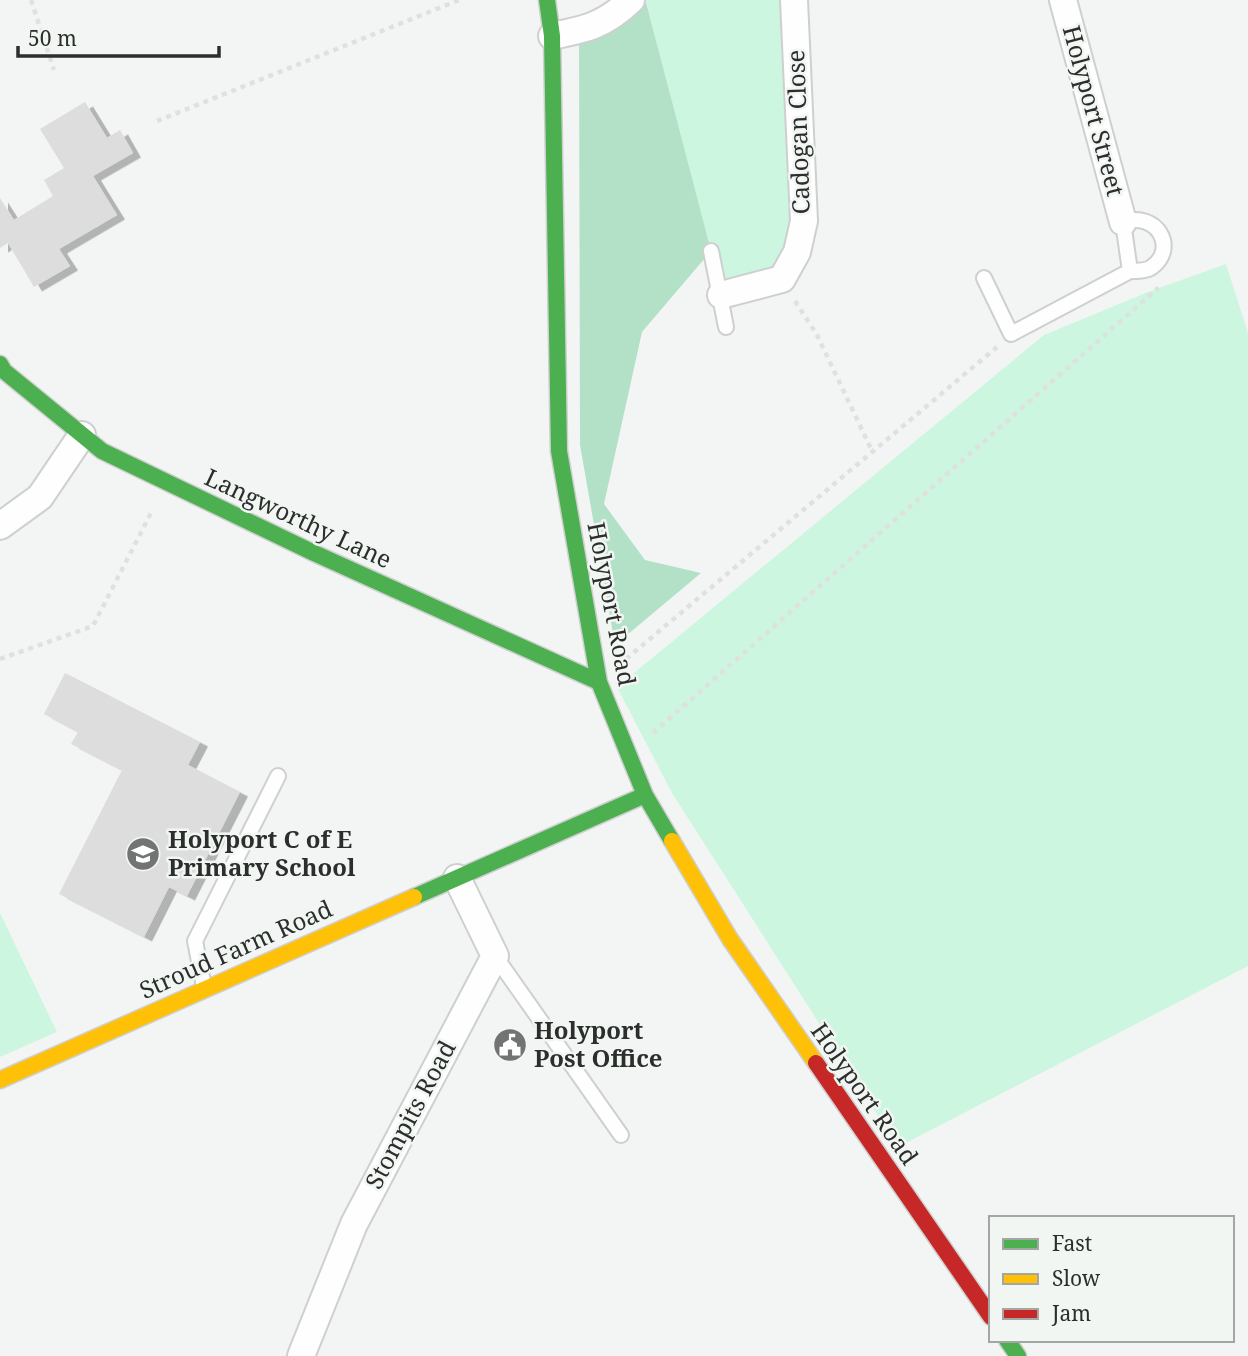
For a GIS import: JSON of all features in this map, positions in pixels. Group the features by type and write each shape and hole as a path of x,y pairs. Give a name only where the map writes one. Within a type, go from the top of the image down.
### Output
{"street":[{"name":"Holyport Road","path":"548,0 552,36 559,451 598,682 645,794 730,939 989,1314"},
{"path":"552,36 592,27 619,12 631,0"},
{"name":"Cadogan Close","path":"782,279 797,252 804,221 794,0"},
{"name":"Holyport Street","path":"1063,0 1123,222"},
{"path":"721,295 782,279"},
{"name":"Langworthy Lane","path":"1,370 102,451 314,553 598,682"},
{"path":"0,526 40,497 82,435"},
{"name":"Stroud Farm Road","path":"0,1080 645,794"},
{"path":"457,878 495,956"},
{"name":"Stompits Road","path":"301,1356 354,1224 495,956"}],"lane":[{"path":"984,278 1012,334 1130,271 1151,268 1159,260 1163,249 1162,237 1156,226 1147,220 1135,218 1123,222 1130,271"},
{"path":"711,251 726,327"},
{"path":"205,988 195,941 278,776"},
{"path":"495,956 621,1135"}],"path":[{"path":"30,0 54,70"},
{"path":"157,121 459,0"},
{"path":"629,754 1157,289 1151,268"},
{"path":"782,279 817,335 872,450"},
{"path":"598,682 1012,334"},
{"path":"0,659 93,626 167,482"}],"green space":[{"path":"646,0 794,0 804,221 782,279 721,295"},
{"path":"646,2 711,251 642,332 604,504 645,560 701,573 615,645 580,445 579,34"},
{"path":"1226,264 1248,333 1248,966 898,1147 672,793 617,687 1044,335 1148,292"},
{"path":"0,913 57,1032 0,1057"}],"building":[{"path":"85,102 107,138 120,130 133,153 93,176 117,215 59,249 70,266 34,287 8,243 0,248 0,198 14,220 53,196 44,180 64,168 40,129"},
{"path":"65,673 200,742 188,765 240,792 187,896 169,887 144,937 59,894 122,770 71,744 78,732 44,714"}],"traffic: fast":[{"path":"547,0 552,36 559,451 599,682 645,795 672,841"},
{"path":"0,364 4,371 102,451 314,553 599,682"},
{"path":"414,897 645,795"},
{"path":"1008,1342 1018,1356"}],"traffic: slow":[{"path":"672,841 730,939 816,1063"},
{"path":"0,1080 414,897"}],"traffic: jam":[{"path":"816,1063 989,1314"}],"place":[{"name":"Holyport C of E Primary School","path":"143,854"},
{"name":"Holyport Post Office","path":"510,1045"}]}
